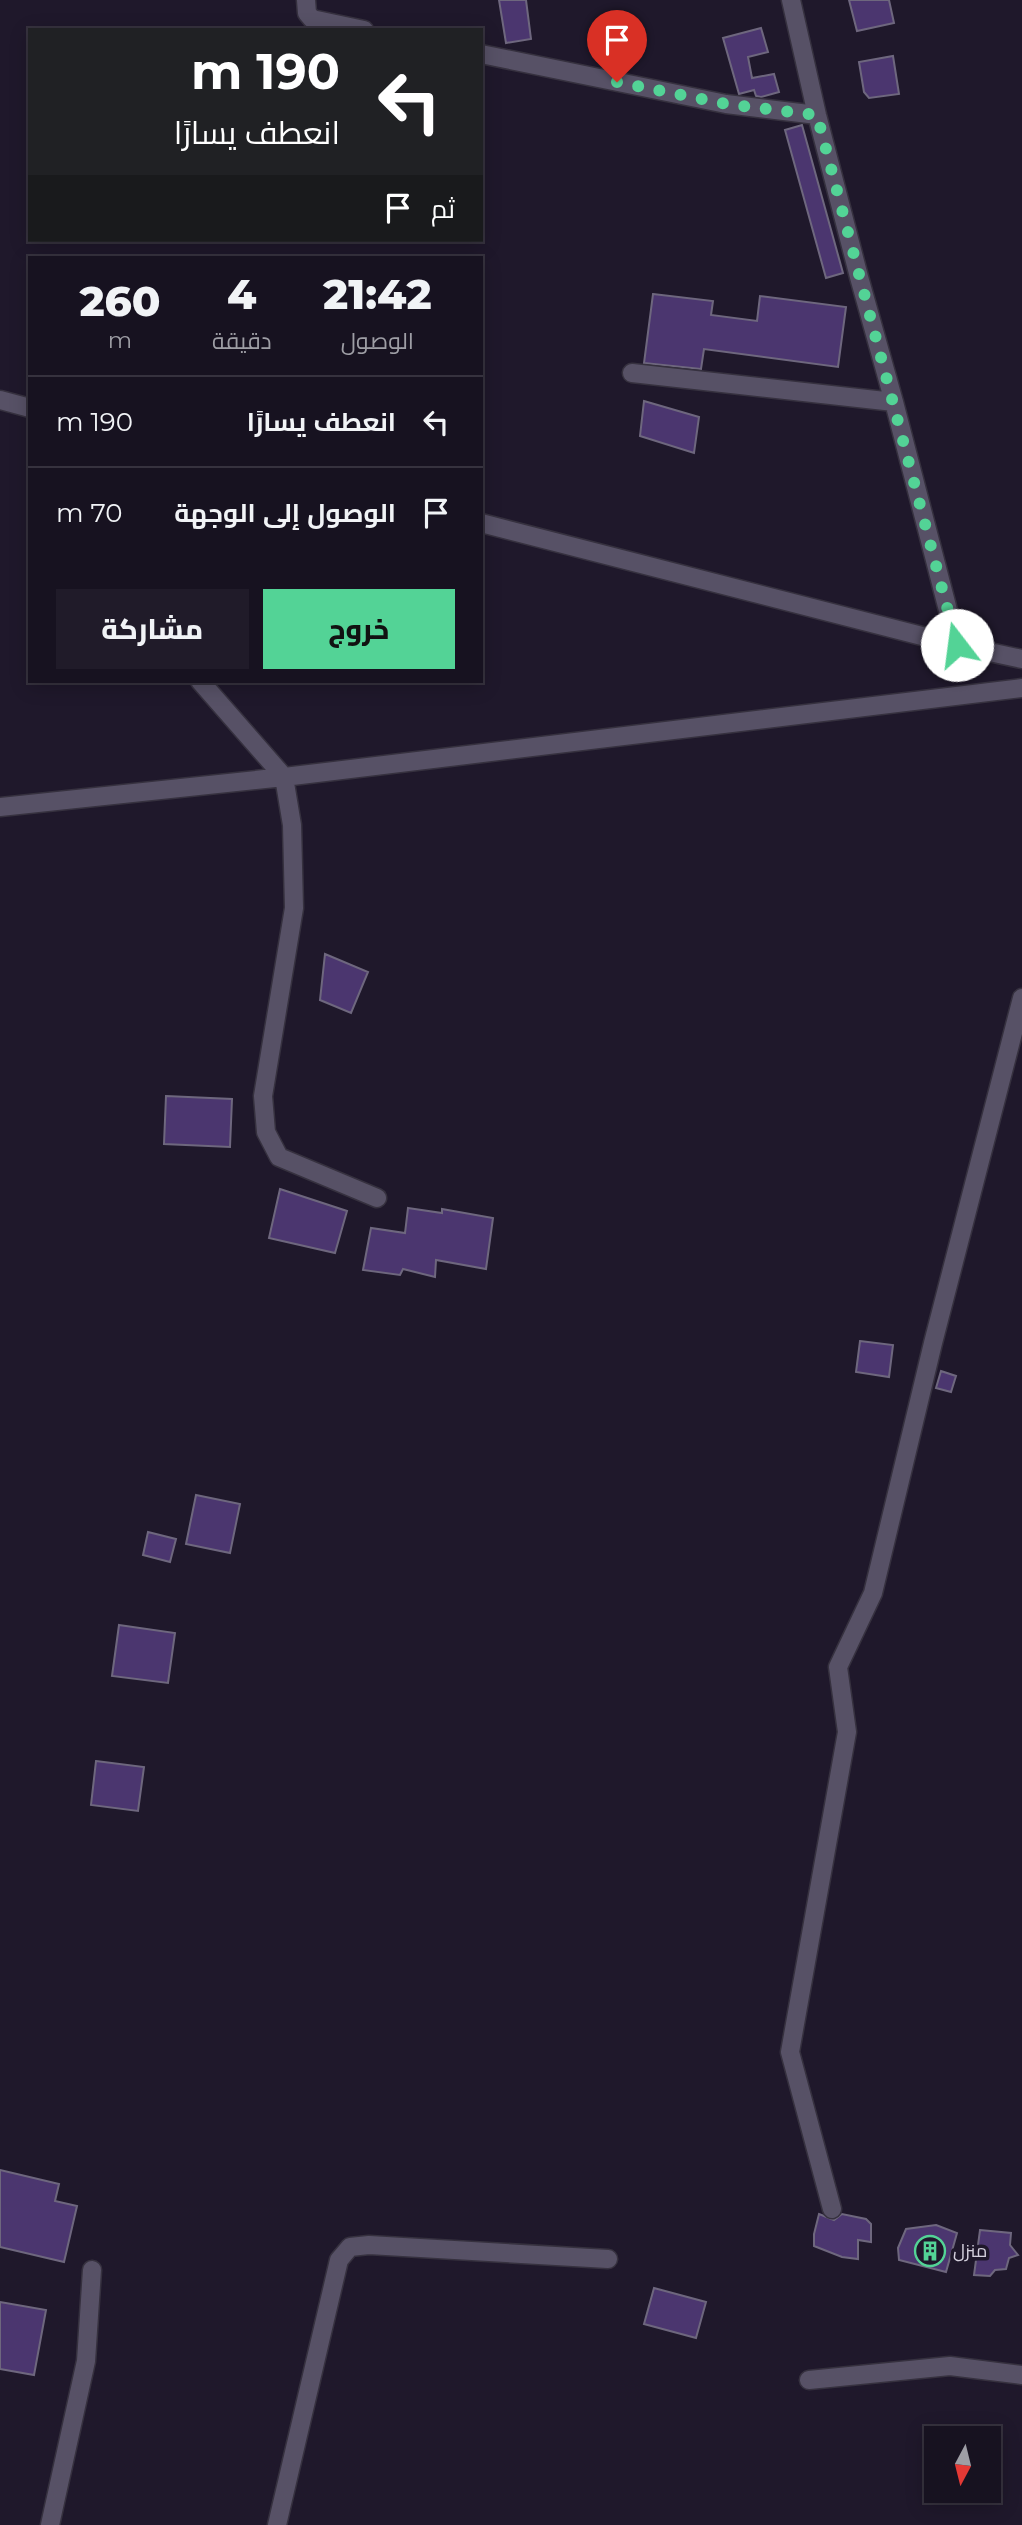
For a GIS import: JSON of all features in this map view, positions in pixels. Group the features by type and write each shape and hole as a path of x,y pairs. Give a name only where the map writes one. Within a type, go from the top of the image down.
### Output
{"street":[{"path":"306,0 307,13 312,19 355,28"},
{"path":"790,0 817,115 957,645"},
{"path":"483,54 726,104 817,115"},
{"path":"632,373 894,402"},
{"path":"0,400 28,407"},
{"path":"483,524 957,645 1022,659"},
{"path":"202,683 284,777 292,825 294,908 263,1096 266,1132 279,1157 377,1198"},
{"path":"0,807 284,777 1022,688"},
{"path":"831,2209 790,2052 847,1732 838,1667 873,1593 933,1343 1022,998"},
{"path":"277,2525 339,2260 350,2247 369,2245 608,2259"},
{"path":"50,2525 86,2361 92,2270"},
{"path":"809,2380 950,2366 1022,2375"}],"building":[{"path":"499,0 526,0 531,39 506,43"},
{"path":"849,0 889,0 894,23 857,31"},
{"path":"761,28 768,52 748,57 752,78 774,74 779,92 761,97 756,96 754,90 739,94 723,38"},
{"path":"893,56 899,94 869,98 864,92 859,62"},
{"path":"802,125 843,273 826,278 785,130"},
{"path":"653,294 713,301 711,315 757,321 760,296 846,307 838,367 704,349 701,369 644,363"},
{"path":"644,401 699,417 694,453 640,436"},
{"path":"325,954 368,972 351,1013 320,1000"},
{"path":"166,1096 232,1099 230,1147 164,1144"},
{"path":"280,1189 347,1211 335,1253 269,1238"},
{"path":"408,1208 442,1213 442,1209 493,1218 486,1269 436,1260 435,1277 403,1269 400,1275 363,1270 371,1228 405,1233"},
{"path":"860,1341 893,1345 889,1377 856,1372"},
{"path":"941,1371 956,1376 951,1392 936,1388"},
{"path":"196,1495 240,1504 230,1553 186,1544"},
{"path":"148,1532 176,1539 170,1562 143,1555"},
{"path":"119,1625 175,1633 168,1683 112,1676"},
{"path":"96,1761 144,1767 138,1811 91,1805"},
{"path":"0,2170 59,2184 55,2201 77,2206 64,2262 0,2247"},
{"path":"819,2214 834,2220 842,2214 866,2219 871,2224 871,2242 858,2240 858,2259 842,2257 814,2246"},
{"name":"منزل","path":"936,2225 957,2233 946,2272 899,2260 898,2248 906,2229"},
{"name":"منزل","path":"980,2230 1011,2233 1010,2245 1018,2255 1009,2258 1006,2269 995,2270 990,2276 974,2275"},
{"path":"654,2288 706,2302 696,2338 644,2324"},
{"path":"0,2302 46,2310 34,2375 0,2369"}],"place":[{"name":"منزل","path":"930,2251"}],"route":[{"path":"617,82 726,104 817,115 957,645"}]}
